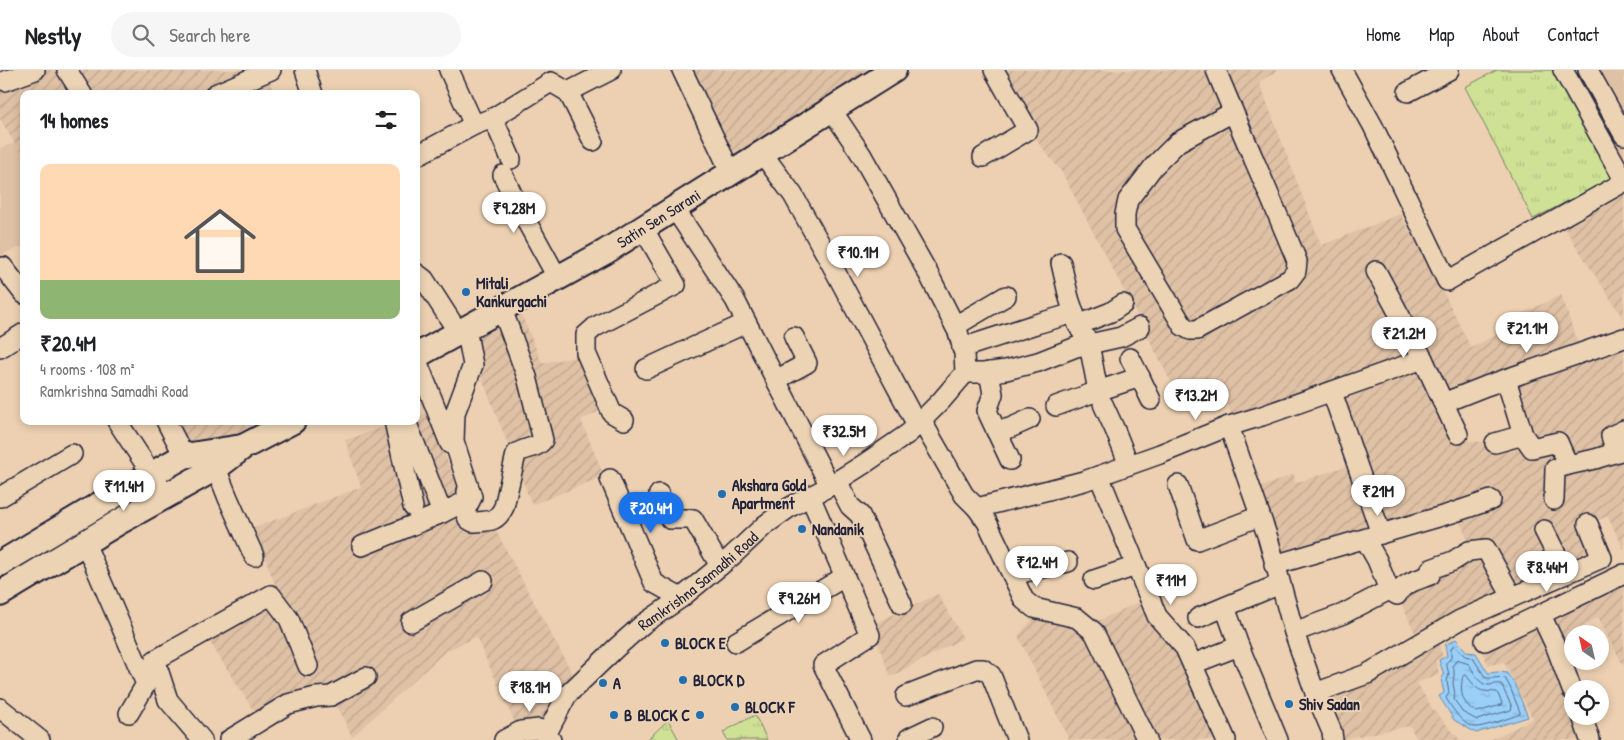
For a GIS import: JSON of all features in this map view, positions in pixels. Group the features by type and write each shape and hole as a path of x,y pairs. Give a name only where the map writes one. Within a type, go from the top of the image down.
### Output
{"main road":[{"name":"Satin Sen Sarani","path":"420,355 605,252 890,71"},
{"path":"0,594 216,468 243,446 282,425"},
{"path":"0,564 184,456 243,446"}],"street":[{"path":"5,81 34,70"},
{"path":"67,70 80,90"},
{"path":"224,90 271,70"},
{"path":"305,70 312,90"},
{"path":"449,70 474,125"},
{"path":"568,92 611,70"},
{"path":"682,70 731,173"},
{"path":"983,157 1028,130 994,70"},
{"path":"1216,70 1297,261 1296,271 1290,279 1197,330 1190,330 1183,326 1125,229 1125,214 1128,200 1154,166 1178,142 1233,112"},
{"path":"1342,70 1373,126 1447,281 1624,181 1563,70"},
{"path":"1408,92 1449,70"},
{"path":"1588,70 1624,135"},
{"path":"420,154 474,125 493,118 551,82 568,92 593,141"},
{"path":"831,109 866,162 928,273 955,326 962,348 965,373 1006,370 1038,362 1076,346 1121,336 1140,327"},
{"path":"493,118 517,204 557,277"},
{"path":"762,153 797,203 919,422 964,495 987,522 1024,600 1034,608 1078,618 1094,632 1146,740"},
{"path":"675,209 735,300 776,380 834,483 850,506 860,515 902,604"},
{"path":"624,420 612,413 589,362 586,353 586,335 594,326 676,284 643,228"},
{"path":"1061,263 1068,298 1089,344 1100,398 1129,465"},
{"path":"0,268 3,267 20,289"},
{"path":"1376,271 1423,359 1458,434"},
{"path":"420,276 462,330 473,365 455,413 454,441 472,497 465,511 468,518 473,522 493,521 500,514 504,507 516,454 519,451 540,444 543,440 527,377 502,309"},
{"path":"955,326 1006,296"},
{"path":"962,348 1036,324 1111,312 1123,304"},
{"path":"646,368 746,323"},
{"path":"0,348 20,336"},
{"path":"776,380 807,363 794,337"},
{"path":"1443,403 1624,338"},
{"path":"1130,358 1151,400"},
{"path":"977,508 1099,476 1229,426 1423,359"},
{"path":"362,546 442,513 467,499 468,494 448,435 420,367"},
{"path":"990,372 993,394 988,411 1010,460"},
{"name":"Ramkrishna Samadhi Road","path":"548,738 567,695 643,624 681,598 732,556 765,525 790,507 834,483 909,433 941,401 965,373"},
{"path":"1056,406 1100,398 1140,377"},
{"path":"1506,379 1523,435 1532,448 1558,442 1568,465"},
{"path":"1332,392 1373,537 1377,560 1389,590 1397,596 1406,585 1430,575 1431,569 1453,561 1469,550 1486,549 1512,597"},
{"path":"996,431 1010,428 1030,419"},
{"path":"120,425 166,496"},
{"path":"168,425 184,456"},
{"path":"395,425 413,507"},
{"path":"408,425 442,513"},
{"path":"1229,426 1260,516 1294,632 1315,692 1332,732 1333,740"},
{"path":"1554,500 1555,469 1595,460 1620,451 1611,436 1624,430"},
{"path":"1495,443 1523,435"},
{"path":"0,497 72,454"},
{"path":"216,468 254,556"},
{"path":"1099,476 1157,616 1185,648 1226,740"},
{"path":"610,479 654,583 681,598"},
{"path":"1178,485 1197,540 1260,516"},
{"path":"659,494 670,519 693,519 720,566"},
{"path":"810,496 870,635 823,665 861,740"},
{"path":"1274,565 1373,537 1491,500"},
{"path":"1315,692 1367,674 1460,620 1602,558 1588,524"},
{"path":"1544,530 1566,574"},
{"path":"85,543 146,684 128,714"},
{"path":"1013,575 1068,562"},
{"path":"1094,580 1136,566"},
{"path":"1485,641 1624,574"},
{"path":"736,642 844,577"},
{"path":"411,622 483,582"},
{"path":"1198,618 1280,584"},
{"path":"1294,632 1343,614 1389,590"},
{"path":"202,740 168,700 155,660 271,595 288,619 308,666"},
{"path":"1225,607 1278,740"},
{"path":"1541,615 1568,680"},
{"path":"1192,664 1239,646"},
{"path":"906,696 976,668 983,669 991,675 1017,740"},
{"path":"229,740 288,704 316,697 331,696 366,677"},
{"path":"0,708 40,740"},
{"path":"1585,725 1590,740"},
{"path":"910,740 909,738 932,726"},
{"path":"504,740 521,731 539,729 548,738"}],"shaded area":[{"path":"0,70 263,70 273,90 20,90 20,152 0,119"},
{"path":"685,70 881,70 732,166"},
{"path":"1000,70 1279,70 1259,82 1320,246 1400,214 1438,281 1471,348 1518,323 1515,317 1561,295 1579,346 1445,395 1416,357 1233,419 1218,380 1178,396 1061,171 1039,144"},
{"path":"1574,70 1624,70 1624,167"},
{"path":"15,143 20,152 20,248 0,255 0,148"},
{"path":"1624,190 1624,320 1563,226"},
{"path":"520,311 542,363 581,356 600,411 581,420 604,476 532,505 466,335"},
{"path":"1624,342 1624,427 1613,448 1570,461 1560,440 1533,446 1510,381"},
{"path":"1421,363 1457,440 1483,442 1486,449 1521,438 1556,445 1568,467 1624,453 1624,550 1608,517 1586,523 1597,556 1512,592 1469,544 1458,517 1382,529 1337,394"},
{"path":"427,413 471,518 487,514 572,673 543,726 516,725 476,637 446,651 352,737 330,691 257,716 202,630 277,590 254,528 361,487 345,440 391,425 420,425 420,416"},
{"path":"179,425 281,425 263,435 186,442"},
{"path":"1353,464 1376,531 1277,558 1259,488 1294,474 1295,483"},
{"path":"1485,553 1506,596 1418,639 1400,601 1402,591"},
{"path":"1624,577 1624,667 1609,638 1609,625 1602,625 1598,617 1585,625 1564,625 1564,638 1558,642 1547,618"},
{"path":"938,594 963,638 890,677 871,625"},
{"path":"1143,600 1181,648 1223,740 1151,740 1098,628 1098,621"},
{"path":"1036,615 1077,623 1092,634 1142,740 1069,740 1018,636"},
{"path":"1540,620 1564,680 1564,725 1578,725 1584,740 1490,740 1533,719 1504,662 1489,665 1480,649"},
{"path":"1435,636 1443,656 1436,660 1439,674 1417,683 1432,708 1460,740 1417,740 1410,726 1339,740 1320,693"}],"green space":[{"path":"1497,70 1556,70 1615,177 1533,219 1465,87"},
{"path":"755,715 767,740 727,740 723,732"},
{"path":"668,720 679,740 647,740"}],"water":[{"path":"1456,639 1467,652 1476,653 1488,673 1507,673 1515,685 1528,717 1476,733 1454,720 1439,696 1444,693 1441,679 1444,675 1439,660 1447,656 1445,645"}],"place":[{"name":"Mitali Kankurgachi","path":"466,292"},
{"name":"Akshara Gold Apartment","path":"722,494"},
{"name":"Nandanik","path":"802,529"},
{"name":"BLOCK E","path":"665,643"},
{"name":"BLOCK D","path":"683,680"},
{"name":"A","path":"603,683"},
{"name":"Shiv Sadan","path":"1289,704"},
{"name":"BLOCK F","path":"735,707"},
{"name":"B","path":"614,715"},
{"name":"BLOCK C","path":"700,715"}]}
